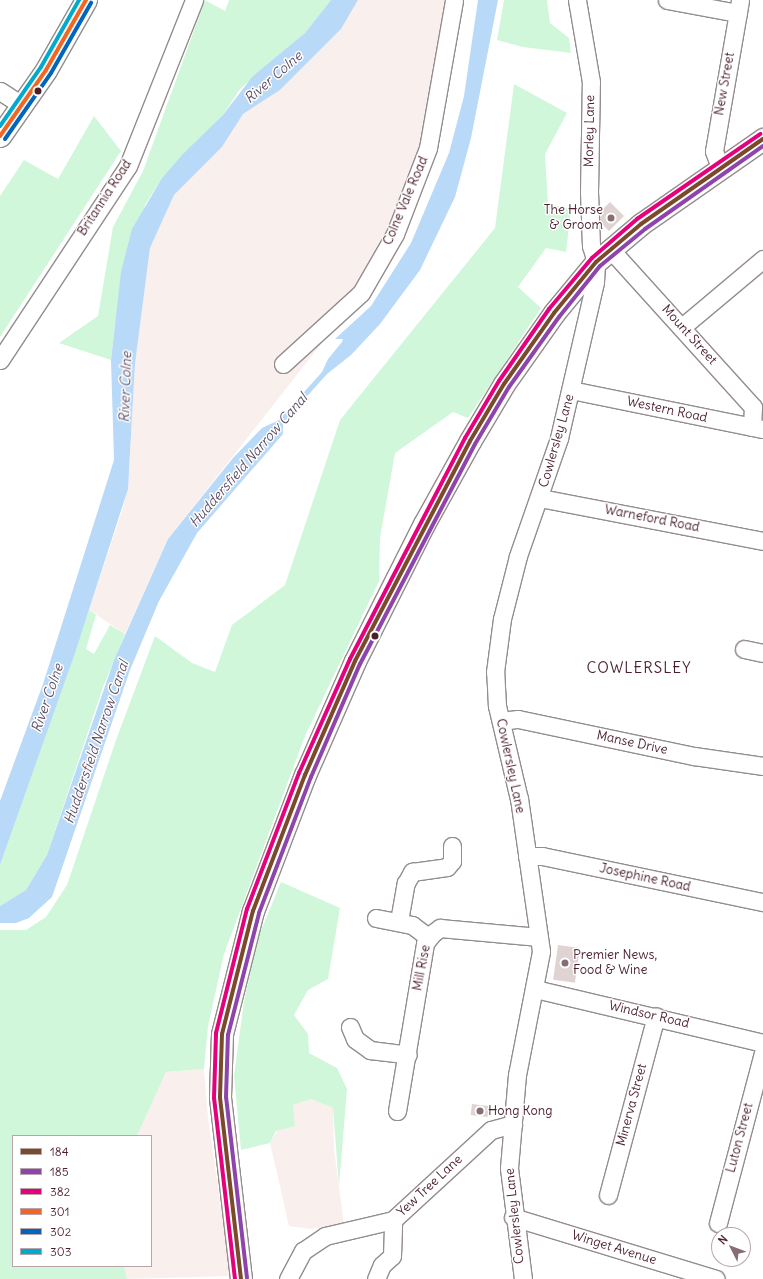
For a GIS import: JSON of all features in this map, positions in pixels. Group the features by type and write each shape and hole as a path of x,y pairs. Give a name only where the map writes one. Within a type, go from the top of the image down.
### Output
{"main road":[{"path":"0,136 23,106 86,0"},
{"path":"241,1279 229,1193 219,1062 234,978 253,911 305,775 355,661 424,524 504,384 554,313 603,256 720,167 762,143"}],"street":[{"name":"Britannia Road","path":"0,360 128,166 194,0"},
{"name":"Colne Vale Road","path":"283,364 361,293 395,234 428,148 454,0"},
{"name":"Morley Lane","path":"577,0 591,82 589,192 592,246 603,256"},
{"path":"671,0 739,7"},
{"name":"New Street","path":"720,167 714,151 739,7"},
{"path":"0,91 23,106"},
{"name":"Mount Street","path":"603,256 682,327 758,403 758,428"},
{"name":"Cowlersley Lane","path":"523,1279 513,1217 509,1168 517,1076 535,989 541,951 519,799 501,721 495,672 502,619 518,556 540,498 571,390 595,282 603,256"},
{"path":"682,327 763,259"},
{"name":"Western Road","path":"571,390 758,428"},
{"name":"Warneford Road","path":"540,498 763,541"},
{"path":"744,649 763,653"},
{"name":"Manse Drive","path":"501,721 518,719 694,756 763,766"},
{"path":"399,921 406,883 412,872 447,867 452,861 452,846"},
{"name":"Josephine Road","path":"527,856 542,856 763,902"},
{"path":"376,918 399,921 412,926 429,938"},
{"name":"Mill Rise","path":"397,1111 408,1056 425,943 429,938 440,928 539,937"},
{"name":"Windsor Road","path":"535,989 656,1016 763,1043"},
{"name":"Minerva Street","path":"608,1194 656,1016"},
{"path":"350,1027 355,1039 370,1050 408,1056"},
{"name":"Luton Street","path":"718,1223 763,1053"},
{"name":"Yew Tree Lane","path":"288,1279 303,1251 324,1236 374,1227 393,1220 491,1130 513,1124"},
{"name":"Winget Avenue","path":"513,1217 716,1279"},
{"path":"376,1279 382,1265 392,1256 393,1220"}],"shaded area":[{"path":"358,0 462,0 429,142 361,293 168,539 125,634 89,610 124,505 129,474 135,364 150,248 174,195 222,147 243,114 280,90 341,29"},
{"path":"204,1069 208,1118 231,1276 127,1279 124,1267 152,1267 152,1135 137,1135 166,1072"},
{"path":"311,1099 333,1108 334,1149 344,1225 310,1229 289,1226 270,1143 293,1105"}],"green space":[{"path":"205,0 225,11 229,0 331,0 305,33 240,89 223,115 162,178 145,205 115,324 111,360 59,343 98,316 113,227 143,171"},
{"path":"504,0 547,0 550,23 569,38 571,53 523,47 497,40"},
{"path":"514,84 567,113 545,154 548,204 571,209 566,252 546,248 518,287 541,308 468,418 453,412 395,453 380,538 379,581 305,736 224,954 208,1026 204,1069 166,1072 137,1135 12,1135 12,1267 124,1267 127,1279 0,1279 0,930 26,930 46,917 67,885 116,740 155,636 192,663 215,672 232,625 285,585 340,420 495,228"},
{"path":"94,116 121,151 0,337 0,196 24,160 58,179"},
{"path":"89,610 96,615 86,649 94,654 110,625 125,634 103,687 47,855 26,890 0,906 0,865"},
{"path":"281,882 340,908 328,979 308,990 294,1015 308,1034 309,1053 337,1068 347,1089 339,1186 333,1108 311,1099 293,1105 295,1126 276,1131 270,1143 241,1150 234,1076 244,1001 258,938"}],"water":[{"name":"River Colne","path":"331,0 358,0 341,29 280,90 243,114 222,147 174,195 150,248 135,364 128,489 75,653 0,865 0,801 43,684 114,460 111,360 121,272 132,229 162,178 183,154 223,115 252,77 305,33"},
{"name":"Huddersfield Narrow Canal","path":"478,0 498,0 471,138 455,197 420,270 380,324 351,355 327,374 283,423 283,434 197,533 159,601 130,670 52,897 29,918 16,923 0,923 0,906 26,890 47,855 114,660 168,539 233,458 262,428 279,420 322,372 328,359 343,339 335,339 371,306 411,243 449,153 464,96"}],"building":[{"name":"The Horse & Groom","path":"610,202 624,216 609,231 600,222 600,217 603,214 600,212"},
{"name":"Premier News, Food & Wine","path":"558,945 580,948 575,983 553,980"},
{"name":"Hong Kong","path":"472,1104 489,1106 488,1117 471,1115"}],"transit line":[{"name":"303","path":"0,126 41,67 79,0"},
{"name":"301","path":"0,136 46,70 86,0"},
{"name":"302","path":"5,139 51,73 91,3"},
{"name":"382","path":"235,1279 214,1098 216,1033 247,909 299,773 350,659 465,438 499,381 549,309 592,258 637,219 760,134"},
{"name":"184","path":"241,1279 220,1097 222,1034 253,911 305,775 355,661 470,441 504,384 554,313 596,262 641,224 763,139"},
{"name":"185","path":"247,1278 226,1097 228,1035 259,913 311,777 360,664 475,444 509,387 559,317 600,266 645,229 763,146"}],"place":[{"name":"The Horse & Groom","path":"611,218"},
{"name":"Premier News, Food & Wine","path":"565,963"},
{"name":"Hong Kong","path":"480,1111"}],"district":[{"name":"COWLERSLEY","path":"639,668"}]}
